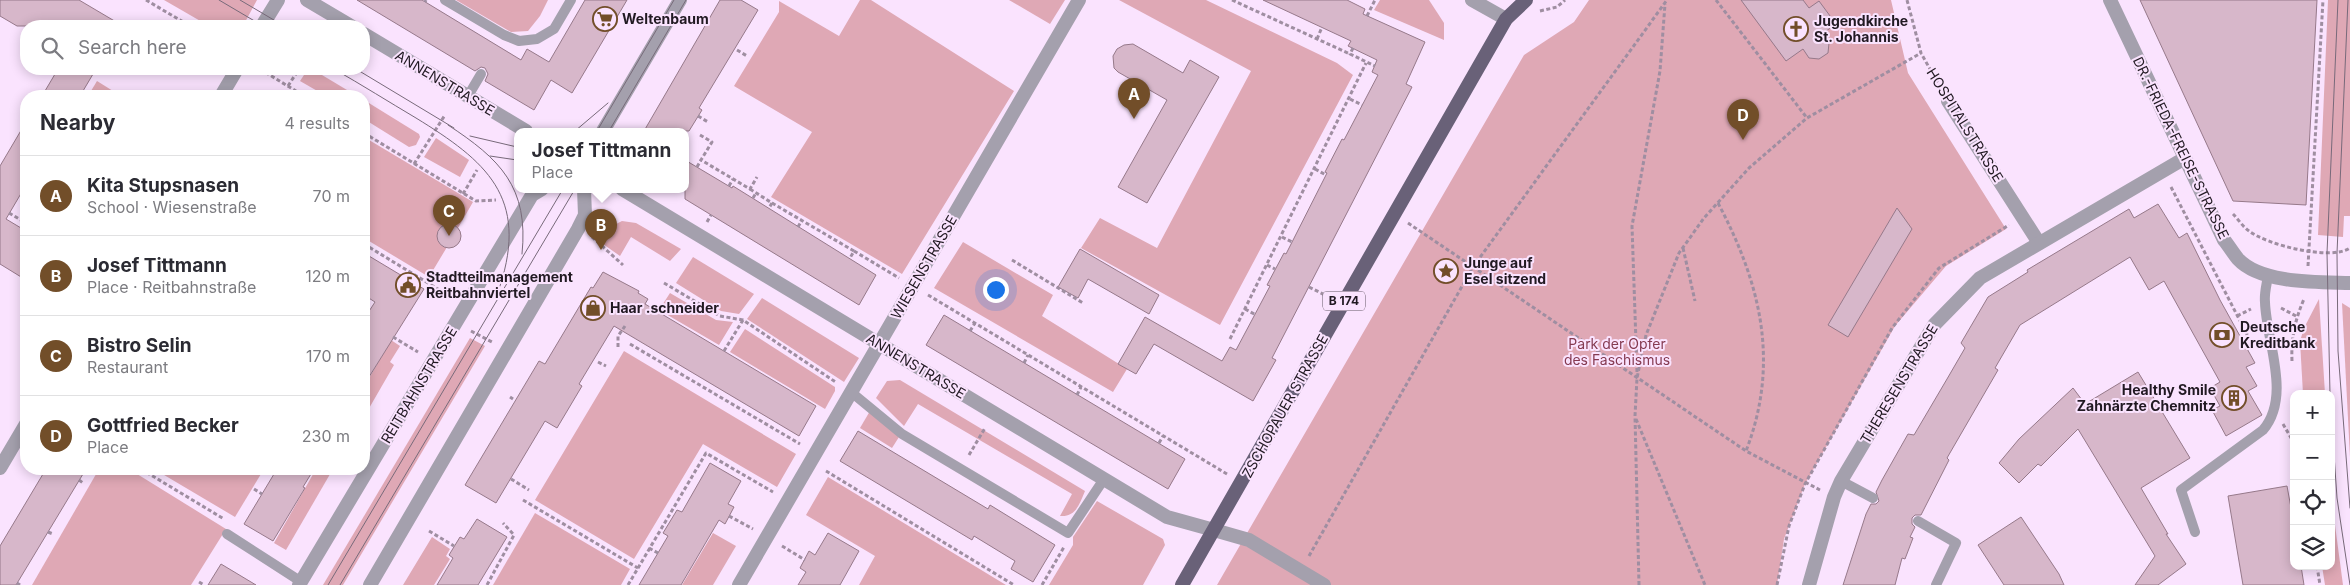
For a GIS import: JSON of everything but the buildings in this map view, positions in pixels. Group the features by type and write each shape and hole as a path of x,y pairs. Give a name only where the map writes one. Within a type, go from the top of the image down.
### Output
{"main road":[{"name":"ZSCHOPAUER STRASSE","path":"1506,19 1508,0"},
{"name":"ZSCHOPAUER STRASSE","path":"1182,585 1506,19 1526,0"}],"street":[{"path":"266,20 278,0"},
{"path":"307,0 341,20"},
{"path":"604,128 680,0"},
{"name":"WIESENSTRASSE","path":"739,585 1079,0"},
{"path":"1472,0 1506,19"},
{"name":"DR.-FRIEDA-FREISE-STRASSE","path":"2110,0 2224,240 2239,260 2255,270 2268,275 2308,281 2350,283"},
{"name":"ANNENSTRASSE","path":"370,38 521,128"},
{"path":"225,90 233,75"},
{"name":"HOSPITALSTRASSE","path":"1948,101 2039,243"},
{"name":"THERESENSTRASSE","path":"1809,585 1834,497 1841,481 1934,324 1980,278 2185,158"},
{"name":"REITBAHNSTRASSE","path":"370,466 534,193"},
{"path":"370,585 578,229 585,215 584,193"},
{"name":"ANNENSTRASSE","path":"629,193 1167,517 1214,530"},
{"path":"0,468 20,434"},
{"name":"REITBAHNSTRASSE","path":"300,583 365,475"},
{"path":"1214,530 1249,540 1324,585"}],"lane":[{"path":"445,0 504,35 519,41 537,39 554,29 571,0"},
{"path":"468,96 481,74"},
{"path":"2195,532 2181,490 2262,430 2270,421 2277,390 2265,301 2268,275"},
{"path":"851,392 902,434 1068,532 1104,479"},
{"path":"1841,481 1873,498"},
{"path":"1918,521 1956,543 1936,585"},
{"path":"227,534 300,583"}],"path":[{"path":"146,0 180,20"},
{"path":"1232,0 1375,66"},
{"path":"1367,16 1375,0"},
{"path":"1716,0 1807,118"},
{"name":"HOSPITALSTRASSE","path":"1907,0 1921,53 1948,101"},
{"path":"2293,368 2291,343 2296,316 2308,281 2308,252 2324,0"},
{"path":"1300,570 1473,266 1666,1"},
{"path":"1639,585 1635,416 1637,378 1632,226 1660,71 1666,1"},
{"path":"1317,39 1322,27"},
{"path":"1350,54 1352,48"},
{"path":"737,50 747,56"},
{"path":"1637,378 1646,335 1683,247 1718,203 1749,168 1807,118 1921,53"},
{"path":"1230,339 1350,99 1366,63"},
{"path":"270,75 294,90"},
{"path":"288,86 295,75"},
{"path":"1350,99 1362,105"},
{"path":"414,164 445,115"},
{"path":"698,116 708,122"},
{"path":"697,167 712,142 700,135"},
{"path":"370,136 476,201 496,200"},
{"path":"701,160 1242,482"},
{"path":"1315,169 1326,175"},
{"path":"464,194 477,170"},
{"path":"2163,171 2254,349"},
{"path":"750,189 757,177"},
{"path":"729,186 733,179"},
{"path":"753,198 756,193"},
{"path":"769,208 772,203"},
{"path":"1718,203 1736,237 1748,267 1762,332 1762,392 1758,421 1746,451"},
{"path":"10,213 20,219"},
{"path":"1394,213 1746,451 1805,484 1834,497"},
{"path":"2233,214 2250,232 2280,244 2308,252 2337,253 2344,252 2350,248"},
{"path":"1777,585 1789,526 1805,484 1892,328 1939,268 2022,218"},
{"path":"798,227 802,220"},
{"path":"587,234 597,240 623,265"},
{"path":"1281,237 1292,242"},
{"path":"1683,247 1695,301"},
{"path":"370,248 466,306"},
{"path":"850,258 854,252"},
{"path":"1012,260 1084,303"},
{"path":"1267,265 1275,269"},
{"path":"664,283 720,316 743,320 851,392"},
{"path":"1245,309 1256,315"},
{"path":"724,351 743,320"},
{"path":"970,331 975,324"},
{"path":"618,347 618,336 624,326"},
{"path":"467,329 496,344"},
{"path":"393,336 433,361"},
{"path":"630,344 797,442"},
{"path":"649,354 652,348"},
{"path":"1024,363 1028,355"},
{"path":"598,362 606,366"},
{"path":"1077,394 1081,387"},
{"path":"960,469 994,413"},
{"path":"1635,416 1705,585"},
{"path":"766,423 769,418"},
{"path":"1159,443 1163,436"},
{"path":"628,585 706,453 788,501"},
{"path":"810,462 1014,585"},
{"path":"151,475 225,519"},
{"path":"511,479 529,490"},
{"path":"79,480 84,483"},
{"path":"254,489 262,494"},
{"path":"523,500 638,568"},
{"path":"729,516 736,519"},
{"path":"487,585 514,535 503,523"},
{"path":"429,531 454,546"},
{"path":"48,532 53,534"},
{"path":"1042,585 1067,542 1068,532"},
{"path":"649,548 658,553"},
{"path":"798,555 805,560"},
{"path":"2318,570 2320,585"},
{"path":"199,582 204,585"}],"green space":[{"path":"164,0 257,0 246,20 199,20"},
{"path":"456,0 548,0 540,16 528,31 511,32"},
{"path":"860,0 871,0 1014,91 902,274 771,197 812,132 734,86 779,12 779,1 839,36"},
{"path":"1009,0 1065,0 1050,24"},
{"path":"1119,0 1206,0 1337,63 1353,75 1220,325 1081,248 1100,218 1157,248 1251,71"},
{"path":"1380,0 1429,0 1444,23 1444,40 1374,10"},
{"name":"Park der Opfer des Faschismus","path":"1589,0 1891,0 1908,73 2006,229 1946,266 1895,326 1805,484 1784,539 1777,585 1217,585 1524,55 1574,22"},
{"path":"2328,0 2350,0 2350,216 2344,216 2343,237 2318,235"},
{"path":"304,75 322,75 347,90 316,90 300,81"},
{"path":"97,81 111,90 92,90"},
{"path":"370,104 419,134 420,137 416,145 409,147 370,123"},
{"path":"436,138 469,160 460,177 424,157"},
{"path":"370,141 473,202 458,228 448,224 439,230 438,241 447,247 429,277 370,242"},
{"path":"622,221 636,223 681,249 670,261 631,237 620,256 603,244 616,224"},
{"path":"963,242 1053,295 1042,316 1127,369 1113,392 934,288"},
{"path":"693,257 754,294 739,314 721,311 676,283"},
{"path":"670,293 716,320 733,322 719,345 659,310"},
{"path":"762,298 859,358 844,382 747,319"},
{"path":"2319,299 2325,390 2303,390 2300,341 2304,328"},
{"path":"2342,303 2350,308 2350,457"},
{"path":"745,329 835,387 835,391 825,409 730,352"},
{"path":"470,338 485,346 343,585 323,585"},
{"path":"391,340 400,346 390,362 394,365 370,407 370,377"},
{"path":"624,351 796,454 777,487 703,444 634,559 535,500"},
{"path":"900,380 1085,491 1076,509 1070,514 1060,516 1072,494 918,404 904,426 876,398 887,381"},
{"path":"870,411 899,437 892,448 860,428"},
{"path":"96,475 139,475 226,529 191,585 32,585"},
{"path":"164,475 260,475 235,517"},
{"path":"313,475 330,475 286,550 274,543"},
{"path":"828,477 1006,585 859,585 875,556 806,515"},
{"path":"1097,501 1163,539 1165,545 1143,585 1049,585 1073,545 1073,537"},
{"path":"535,513 630,569 621,585 493,585"},
{"path":"2335,525 2343,585 2325,585 2323,570 2335,570"},
{"path":"713,533 736,546 713,585 682,585"},
{"path":"432,537 450,549 446,556 450,559 434,585 403,585"}],"tram line":[{"path":"219,0 253,20"},
{"path":"240,0 274,20"},
{"path":"599,128 674,0"},
{"path":"611,128 686,0"},
{"path":"2330,390 2327,253 2338,0"},
{"path":"2348,0 2337,253 2338,351 2350,508"},
{"path":"344,75 369,90"},
{"path":"366,75 454,128"},
{"path":"370,91 416,118 463,150 481,167 495,185 505,205 509,228 508,255 500,286"},
{"path":"579,128 608,103"},
{"path":"448,125 482,150 496,163 507,177 514,191"},
{"path":"470,136 514,146"},
{"path":"490,156 514,160"},
{"path":"515,193 521,210 523,231 522,254"},
{"path":"328,585 561,193"},
{"path":"340,585 573,193"},
{"path":"2333,435 2337,498 2350,585"}],"place":[{"name":"Weltenbaum","path":"605,19"},
{"name":"Jugendkirche St. Johannis","path":"1796,29"},
{"name":"Kita Stupsnasen","path":"1134,119"},
{"name":"Gottfried Becker","path":"1743,140"},
{"name":"Bistro Selin","path":"449,236"},
{"name":"Josef Tittmann","path":"601,250"},
{"name":"Junge auf Esel sitzend","path":"1446,271"},
{"name":"Stadtteilmanagement Reitbahnviertel","path":"408,285"},
{"name":"Haar .schneider","path":"593,308"},
{"name":"Deutsche Kreditbank","path":"2222,335"},
{"name":"Healthy Smile Zahnärzte Chemnitz","path":"2234,398"}]}
